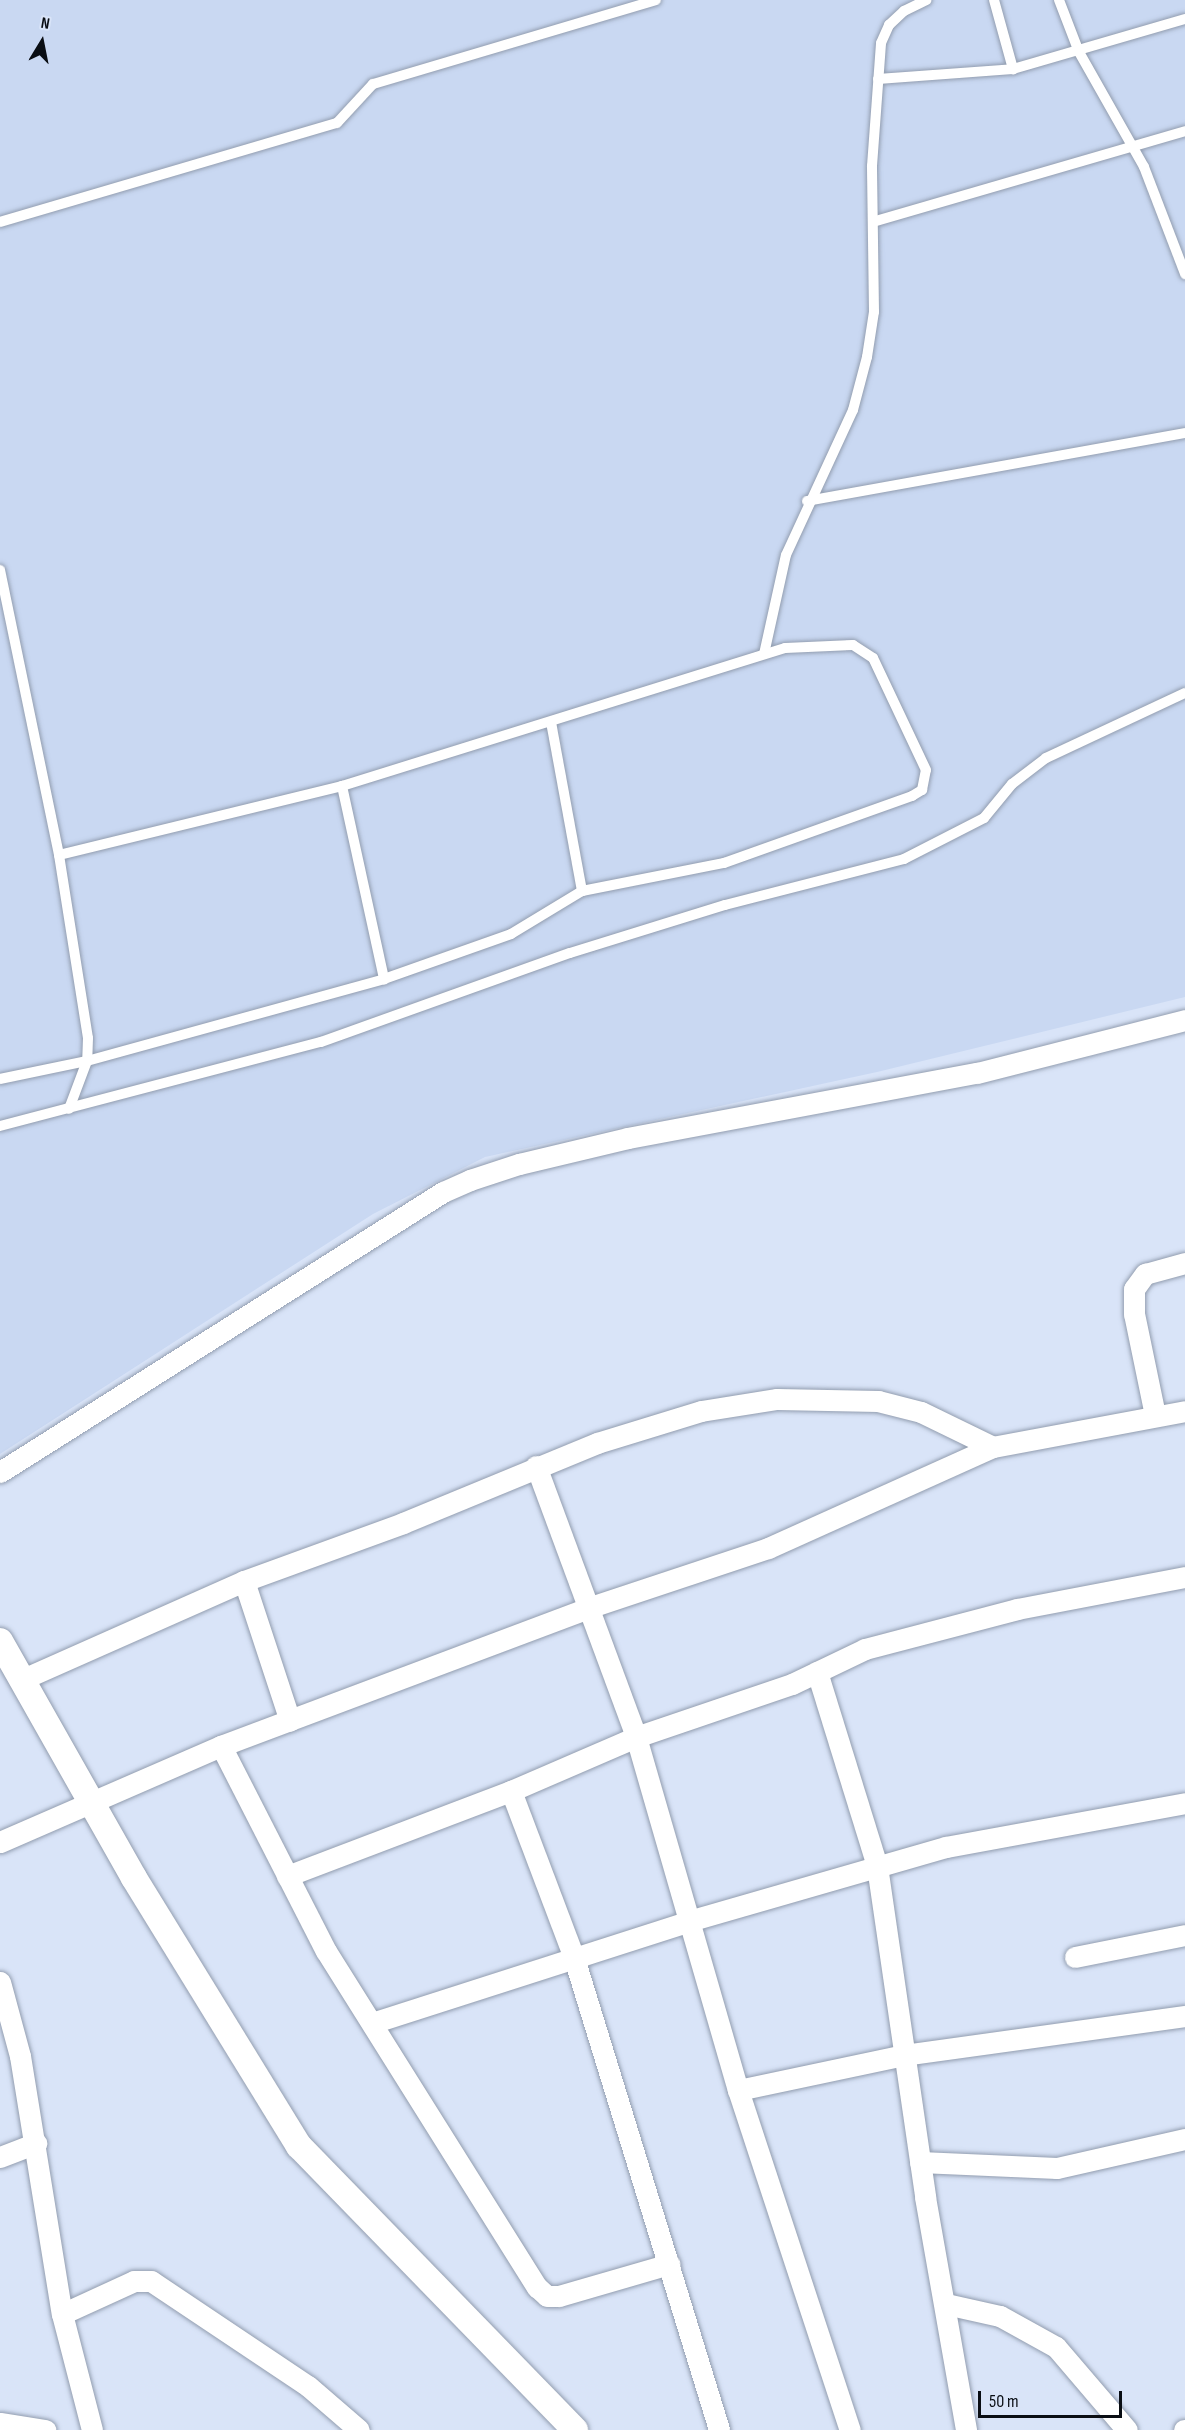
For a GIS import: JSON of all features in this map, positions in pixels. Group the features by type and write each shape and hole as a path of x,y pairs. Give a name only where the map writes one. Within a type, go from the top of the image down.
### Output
{"street":[{"path":"0,1472 435,1197 470,1180 519,1164 628,1138 977,1073 1185,1020"},
{"path":"1155,1415 1134,1314 1134,1289 1145,1274 1185,1263"},
{"path":"23,1678 244,1581 403,1523 536,1466 701,1411 777,1399 879,1401 921,1412 993,1447"},
{"path":"0,1842 91,1805 221,1746 591,1607 768,1548 993,1447 1185,1411"},
{"path":"536,1466 591,1607 636,1737 738,2090 850,2430"},
{"path":"287,1876 511,1791 636,1737 817,1672 865,1649 1017,1609 1185,1577"},
{"path":"244,1581 290,1721"},
{"path":"0,1641 23,1678 91,1805 299,2146 575,2430"},
{"path":"817,1672 877,1866 920,2162 966,2430"},
{"path":"221,1746 336,1969 375,2022 428,2115 547,2296 669,2264"},
{"path":"511,1791 574,1958 608,2080 669,2264 719,2430"},
{"path":"375,2022 688,1921 986,1836 1185,1803"},
{"path":"1075,1957 1185,1935"},
{"path":"0,1985 36,2143 62,2314 92,2430"},
{"path":"738,2090 904,2055 1185,2016"},
{"path":"920,2162 1057,2168 1146,2144 1185,2139"},
{"path":"0,2157 36,2143"},
{"path":"62,2314 134,2281 151,2281 308,2386 359,2430"},
{"path":"946,2304 1000,2316 1056,2347 1127,2430"},
{"path":"0,2423 45,2430"}],"lane":[{"path":"0,222 336,123 373,84 656,0"},
{"path":"764,654 778,582 807,501 853,410 862,380 874,312 876,222 872,166 881,43 889,25 927,0"},
{"path":"994,0 1013,69"},
{"path":"1059,0 1079,52 1131,146 1168,222 1185,274"},
{"path":"878,79 1013,69 1079,52 1185,19"},
{"path":"876,222 1185,131"},
{"path":"807,501 1185,433"},
{"path":"0,570 59,855 88,1038 87,1061 69,1109"},
{"path":"0,1079 87,1061 384,980 511,934 582,891 724,863 922,790 926,770 873,658 853,645 785,648 342,786 59,855"},
{"path":"0,1126 321,1042 570,953 725,904 904,859 984,818 1012,784 1046,758 1185,693"},
{"path":"551,722 582,891"},
{"path":"342,786 384,980"}],"shaded area":[{"path":"0,0 1185,0 1185,997 877,1072 485,1157 373,1214 0,1454"}]}
